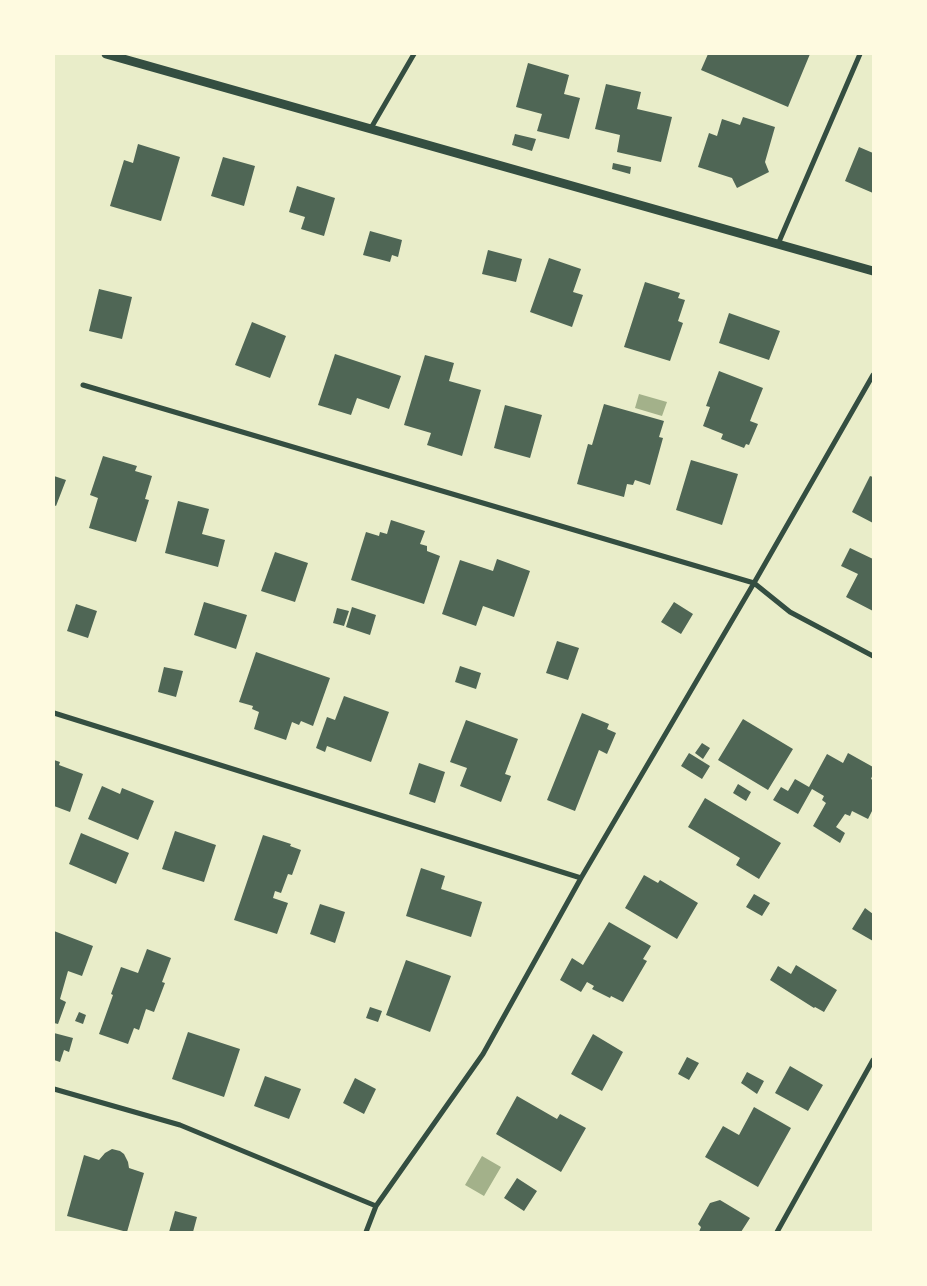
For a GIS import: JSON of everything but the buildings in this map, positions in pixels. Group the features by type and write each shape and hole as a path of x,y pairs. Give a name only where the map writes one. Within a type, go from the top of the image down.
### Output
{"street":[{"path":"106,54 873,271"},
{"path":"372,128 414,54"},
{"path":"778,244 860,54"},
{"path":"366,1232 376,1206 483,1054 581,878 754,583 873,375"},
{"path":"83,385 754,583 790,612 873,656"},
{"path":"54,713 581,878"},
{"path":"776,1232 873,1060"},
{"path":"54,1089 180,1125 376,1206"}],"shaded area":[{"path":"639,394 667,402 662,416 635,408"},
{"path":"482,1156 501,1167 484,1196 465,1185"}]}
